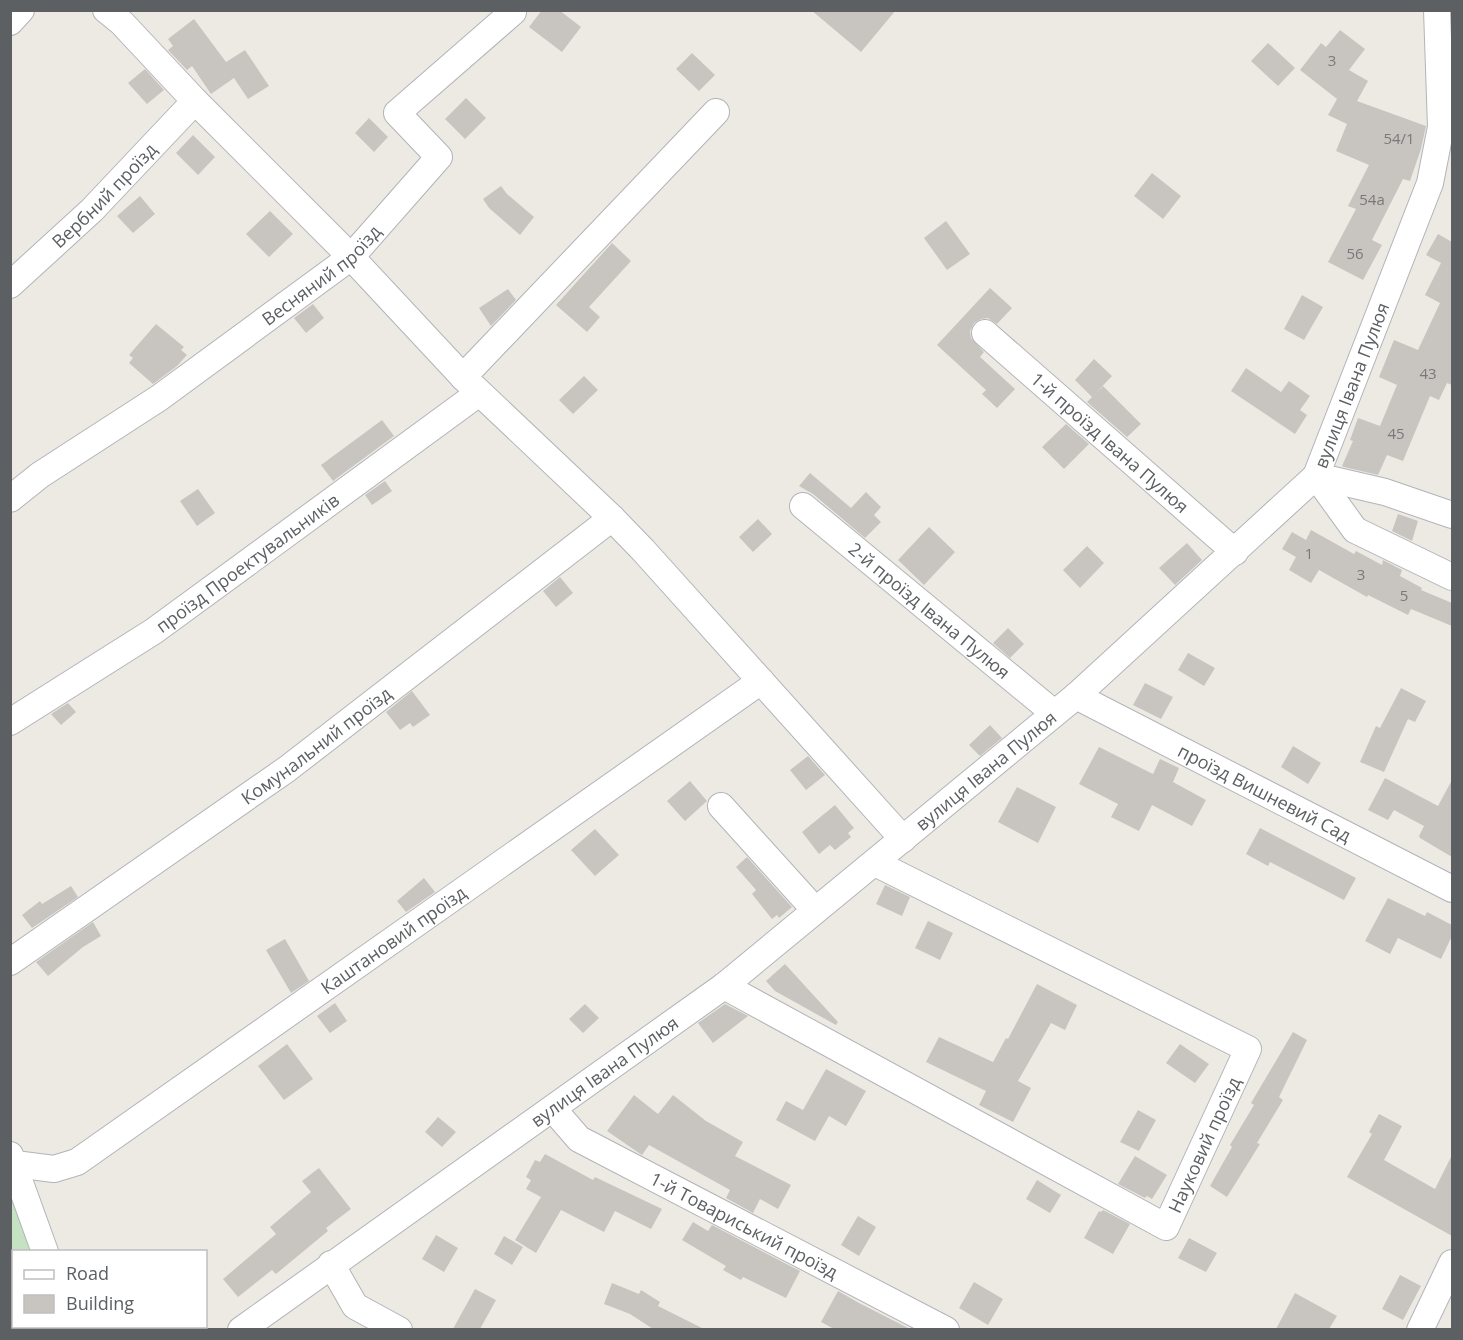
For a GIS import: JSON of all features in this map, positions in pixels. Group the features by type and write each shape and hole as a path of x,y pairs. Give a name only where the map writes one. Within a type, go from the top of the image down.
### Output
{"street":[{"path":"10,22 21,10"},
{"path":"106,10 122,23 195,101 351,257 471,385 612,518 903,839"},
{"name":"вулиця Івана Пулюя","path":"241,1329 724,986 1077,696 1316,476 1430,183 1441,127 1437,10"},
{"name":"Весняний проїзд","path":"10,500 40,475 159,398 351,257 439,157 397,113 513,12"},
{"name":"Вербний проїзд","path":"10,285 92,210 195,101"},
{"name":"проїзд Проектувальників","path":"10,722 154,631 471,385 716,112"},
{"name":"1-й проїзд Івана Пулюя","path":"985,333 1235,552"},
{"path":"1316,476 1385,492 1452,515"},
{"path":"1316,476 1355,530 1452,577"},
{"name":"2-й проїзд Івана Пулюя","path":"803,506 1054,713"},
{"name":"Комунальний проїзд","path":"10,962 287,769 612,518"},
{"name":"Каштановий проїзд","path":"13,1159 54,1169 77,1162 761,681"},
{"name":"проїзд Вишневий Сад","path":"1077,696 1452,889"},
{"path":"721,806 815,910"},
{"name":"Науковий проїзд","path":"724,986 1166,1227 1248,1049 875,863"},
{"name":"1-й Товариський проїзд","path":"553,1109 579,1139 946,1329"},
{"path":"13,1159 45,1250"},
{"path":"1420,1329 1452,1263"},
{"path":"331,1264 355,1306 399,1329"}],"green space":[{"path":"10,1155 45,1250 12,1250 12,1328 97,1329 11,1329"}],"building":[{"path":"542,10 559,10 581,27 562,52 529,27"},
{"path":"811,10 896,10 861,52"},
{"path":"194,19 226,62 245,50 269,86 248,99 234,78 211,94 192,66 187,70 168,50 173,46 168,39"},
{"path":"1340,30 1365,49 1349,70 1368,81 1357,101 1426,126 1410,181 1403,179 1372,240 1382,245 1363,280 1328,262 1356,209 1348,206 1369,165 1336,151 1347,124 1328,115 1337,99 1300,70 1321,43 1326,47"},
{"path":"1268,43 1295,68 1278,86 1251,61"},
{"path":"692,53 715,75 699,91 676,69"},
{"path":"145,69 164,90 147,104 128,83"},
{"path":"466,98 486,118 465,139 445,119"},
{"path":"369,118 388,137 374,152 355,133"},
{"path":"193,135 215,157 198,175 176,153"},
{"path":"1152,173 1181,196 1163,219 1134,196"},
{"path":"501,186 534,217 520,235 489,208 483,199"},
{"path":"140,196 155,214 133,233 117,216"},
{"path":"270,211 293,234 269,257 246,234"},
{"path":"946,221 970,254 947,270 924,238"},
{"path":"1438,234 1452,242 1452,385 1447,383 1439,400 1430,396 1403,461 1387,455 1378,475 1344,467 1342,466 1353,441 1350,440 1358,418 1380,426 1397,385 1379,377 1394,340 1418,350 1440,303 1425,295 1441,263 1426,255"},
{"path":"612,243 631,261 589,307 600,317 587,332 556,305"},
{"path":"990,288 1012,308 997,324 988,318 981,319 974,323 970,331 971,338 984,352 980,357 1015,389 997,408 982,394 986,390 937,345"},
{"path":"508,289 516,300 491,326 479,308"},
{"path":"1302,295 1323,307 1304,340 1284,329"},
{"path":"313,304 324,318 306,333 294,318"},
{"path":"156,324 184,347 181,350 187,355 177,366 153,384 129,363 133,358 129,355"},
{"path":"1094,359 1112,376 1092,397 1075,380"},
{"path":"1246,368 1281,392 1289,381 1310,396 1300,410 1307,415 1295,434 1231,391"},
{"path":"584,376 598,390 573,414 559,400"},
{"path":"1103,386 1141,424 1127,437 1087,402"},
{"path":"382,420 394,436 333,481 321,465"},
{"path":"1066,424 1089,444 1064,469 1042,447"},
{"path":"810,473 851,508 866,492 881,507 874,515 881,522 865,538 813,494 799,486"},
{"path":"385,481 392,491 372,505 365,495"},
{"path":"198,489 215,513 197,526 180,501"},
{"path":"1398,514 1418,521 1412,541 1392,531"},
{"path":"758,519 772,534 753,552 739,537"},
{"path":"929,527 955,552 924,585 898,560"},
{"path":"1311,530 1354,554 1356,551 1382,565 1383,560 1402,570 1400,576 1422,588 1421,590 1452,603 1452,626 1411,609 1408,615 1368,595 1367,597 1319,570 1311,583 1289,570 1296,557 1282,549 1292,532 1306,540"},
{"path":"1187,543 1202,560 1175,585 1159,568"},
{"path":"1087,546 1104,563 1080,588 1063,570"},
{"path":"560,577 573,593 556,607 543,591"},
{"path":"1008,628 1024,644 1010,658 993,643"},
{"path":"1188,653 1215,668 1204,686 1178,670"},
{"path":"1145,683 1173,697 1161,719 1133,705"},
{"path":"1401,688 1426,701 1415,722 1408,719 1384,772 1360,762 1376,726 1380,728"},
{"path":"412,691 430,715 413,727 410,723 400,730 386,712"},
{"path":"68,703 76,712 61,725 51,714"},
{"path":"990,725 1002,738 980,756 969,745"},
{"path":"1293,746 1321,763 1308,784 1281,767"},
{"path":"1099,747 1153,774 1160,759 1179,768 1173,782 1206,800 1192,826 1152,805 1139,831 1111,817 1118,804 1079,784"},
{"path":"808,756 825,775 806,790 790,770"},
{"path":"1385,778 1438,806 1452,780 1452,857 1420,838 1424,826 1394,810 1388,820 1368,810"},
{"path":"690,781 707,801 685,821 667,801"},
{"path":"1017,787 1056,807 1038,843 998,822"},
{"path":"835,805 854,828 848,833 851,837 835,850 830,845 819,854 802,832"},
{"path":"1260,828 1356,878 1344,900 1270,862 1268,866 1246,854"},
{"path":"595,829 619,855 595,876 571,850"},
{"path":"747,857 792,907 779,918 777,915 772,919 752,894 756,890 736,867"},
{"path":"424,878 435,892 406,912 397,901"},
{"path":"885,885 910,897 902,916 876,904"},
{"path":"71,886 78,897 32,928 22,915 40,901 42,904"},
{"path":"1388,898 1425,916 1427,912 1452,925 1452,936 1441,959 1398,938 1390,954 1365,941"},
{"path":"928,921 953,933 940,960 915,948"},
{"path":"93,922 101,936 83,947 48,976 36,962"},
{"path":"285,939 309,981 291,993 266,950"},
{"path":"785,964 838,1022 836,1025 775,991 766,981"},
{"path":"1037,984 1077,1005 1065,1030 1051,1023 1018,1081 1031,1088 1013,1122 979,1105 986,1091 926,1062 939,1037 993,1062"},
{"path":"335,1003 347,1021 330,1033 317,1016"},
{"path":"585,1004 599,1018 583,1033 569,1019"},
{"path":"725,1004 748,1016 713,1043 698,1023"},
{"path":"1293,1032 1307,1040 1279,1097 1283,1100 1257,1143 1260,1144 1227,1197 1210,1186 1232,1147 1230,1145 1254,1105 1251,1103"},
{"path":"287,1044 313,1079 284,1100 258,1066"},
{"path":"1180,1044 1209,1064 1195,1083 1166,1063"},
{"path":"826,1069 866,1091 846,1126 829,1116 815,1141 776,1120 786,1101 803,1110"},
{"path":"634,1095 658,1114 673,1095 706,1121 743,1142 735,1156 791,1185 778,1209 760,1199 753,1213 726,1198 730,1190 649,1145 642,1155 607,1131"},
{"path":"1138,1110 1156,1120 1139,1151 1120,1142"},
{"path":"1379,1114 1402,1126 1384,1160 1435,1189 1452,1155 1452,1236 1347,1177 1372,1134 1369,1132"},
{"path":"438,1117 456,1132 442,1147 425,1132"},
{"path":"545,1154 593,1180 595,1177 662,1209 651,1229 615,1211 604,1232 561,1210 536,1253 515,1240 541,1197 526,1189 531,1180 526,1177 535,1160 540,1162"},
{"path":"1135,1156 1167,1175 1152,1199 1147,1196 1145,1198 1118,1184"},
{"path":"319,1168 351,1209 326,1228 328,1231 276,1274 272,1270 238,1297 223,1279 276,1234 270,1227 311,1192 302,1181"},
{"path":"1037,1180 1061,1195 1050,1213 1026,1199"},
{"path":"1103,1210 1130,1224 1113,1254 1084,1238 1099,1211"},
{"path":"858,1216 876,1227 859,1256 841,1245"},
{"path":"693,1222 708,1231 712,1225 800,1271 786,1298 743,1277 741,1280 723,1270 726,1266 682,1240"},
{"path":"436,1235 458,1248 444,1272 422,1259"},
{"path":"504,1236 523,1247 512,1265 494,1254"},
{"path":"1189,1238 1217,1253 1206,1272 1178,1258"},
{"path":"1400,1275 1421,1286 1403,1320 1382,1309"},
{"path":"974,1282 1003,1299 988,1325 959,1308"},
{"path":"612,1283 639,1294 641,1290 660,1302 658,1306 704,1329 653,1329 630,1314 604,1304"},
{"path":"475,1289 496,1300 480,1329 453,1329"},
{"path":"838,1291 910,1329 834,1329 821,1322"},
{"path":"1295,1293 1337,1316 1329,1329 1276,1329"}]}
